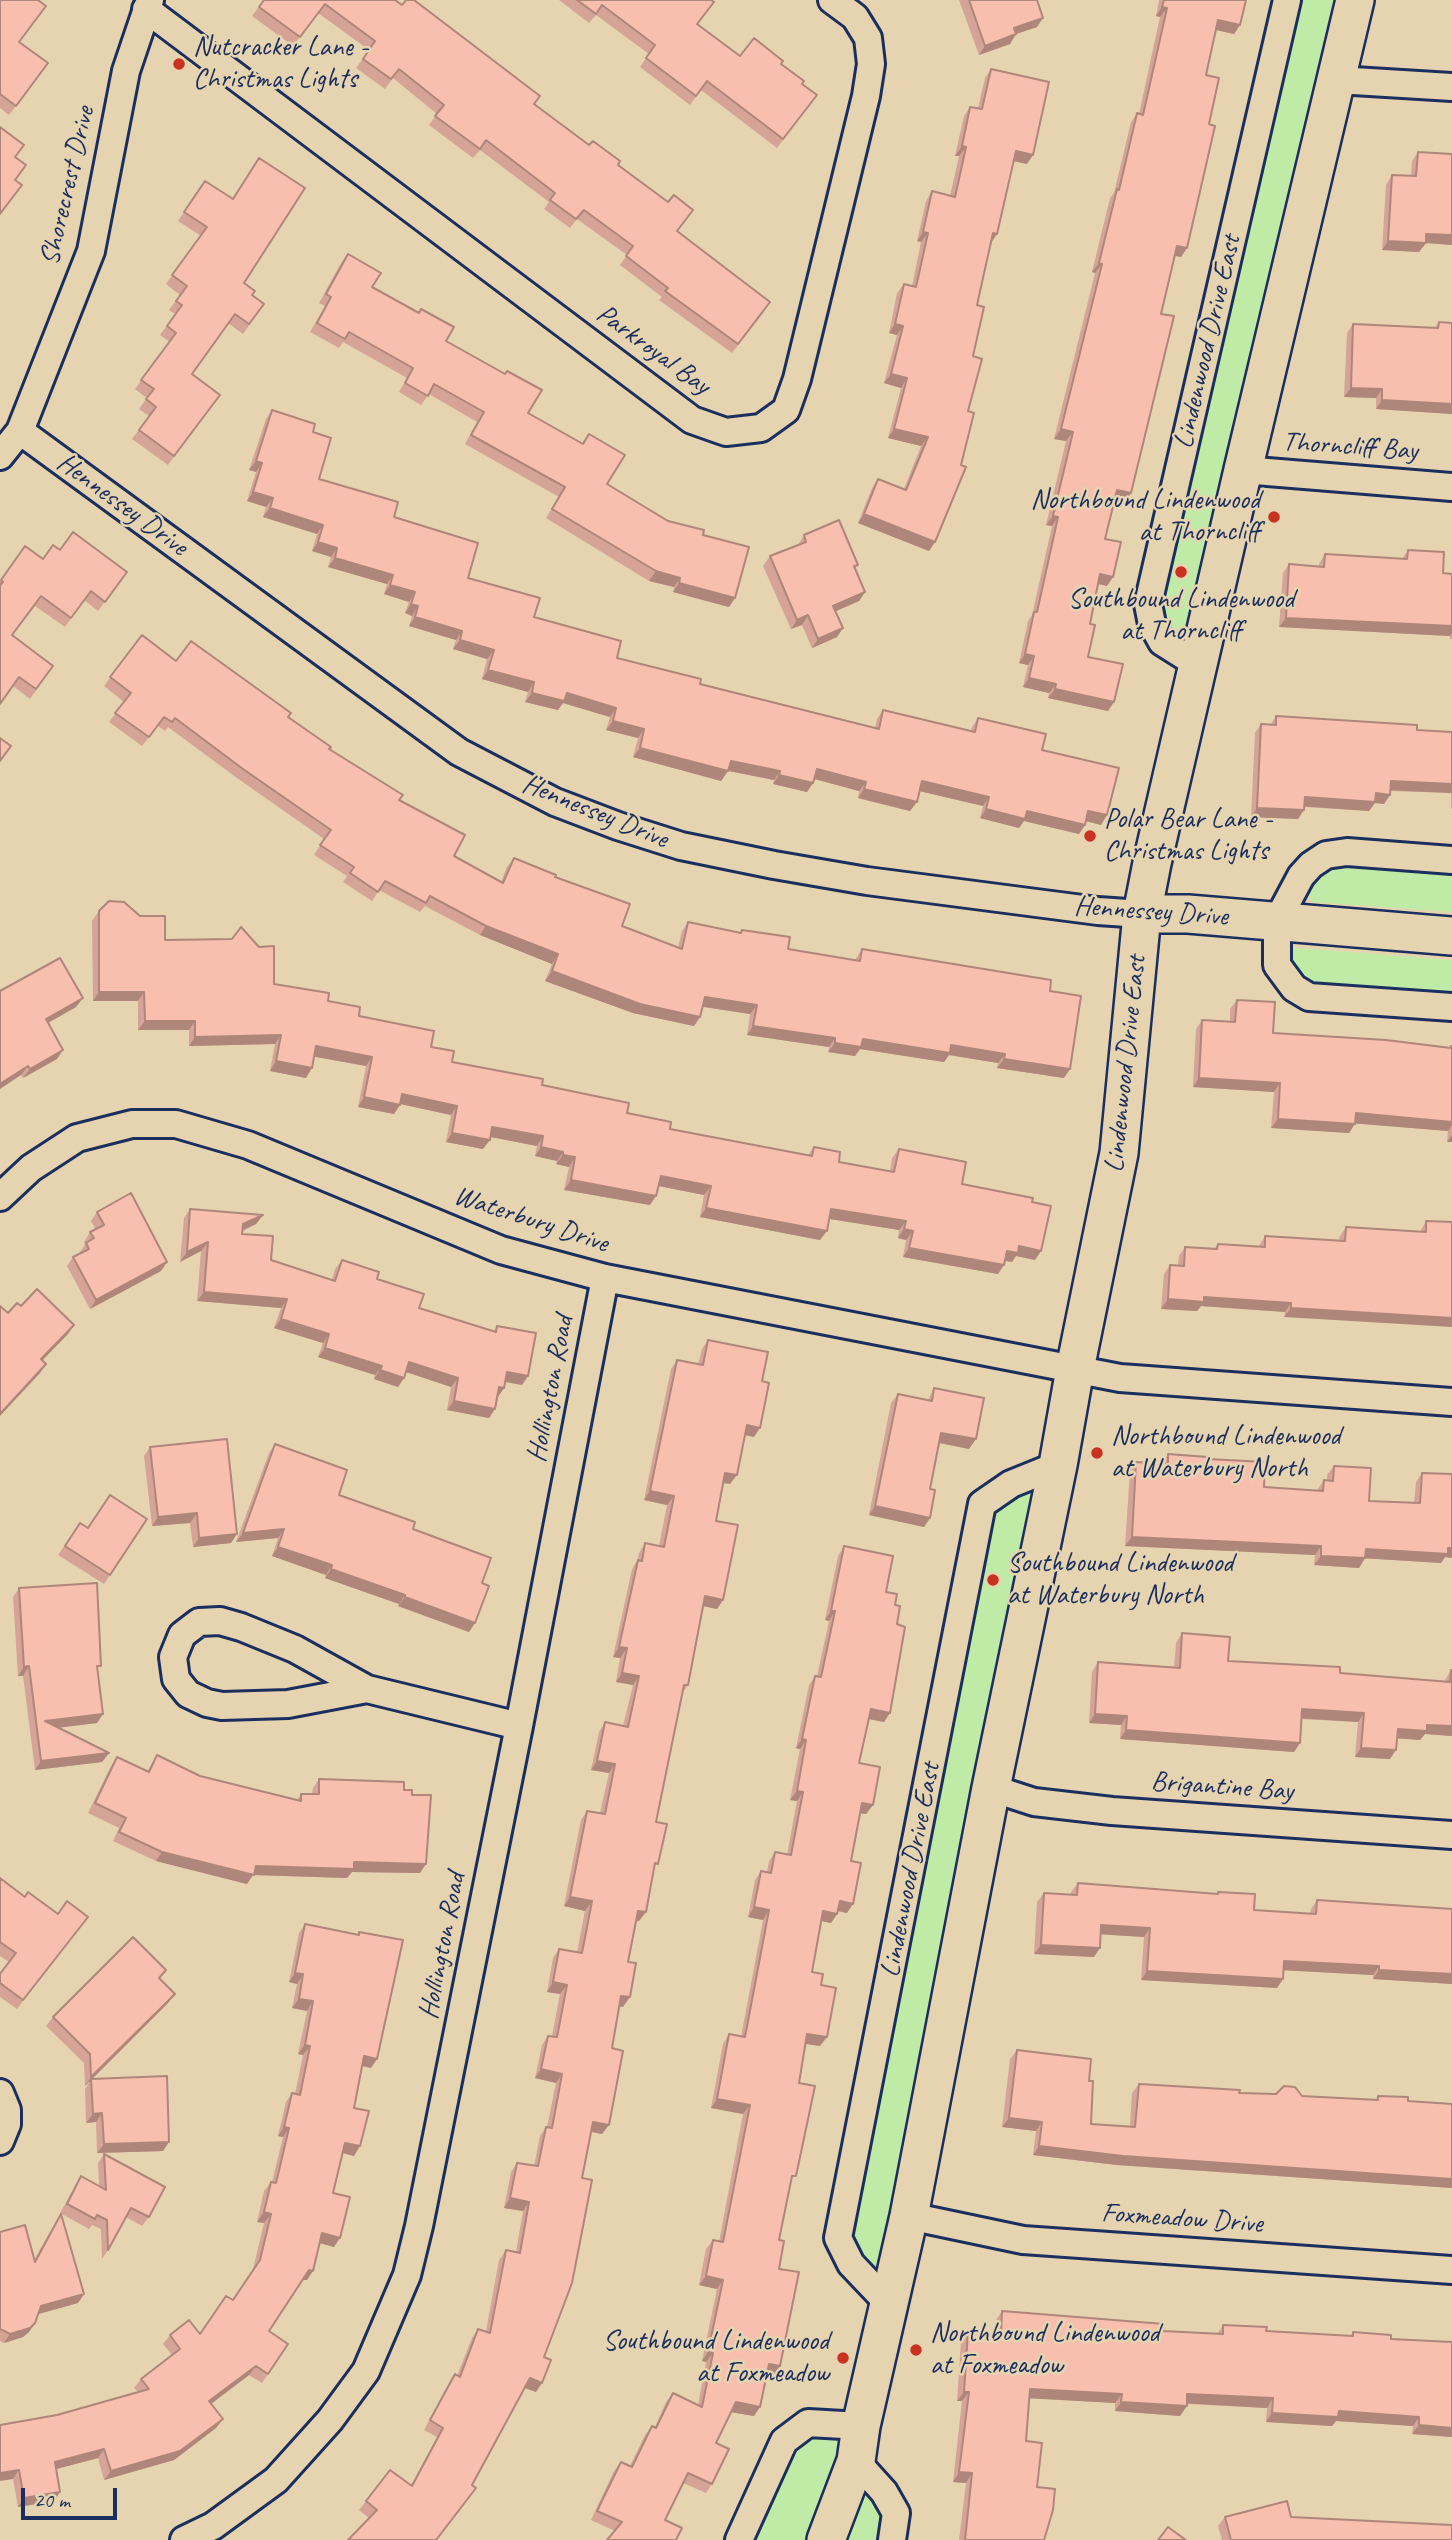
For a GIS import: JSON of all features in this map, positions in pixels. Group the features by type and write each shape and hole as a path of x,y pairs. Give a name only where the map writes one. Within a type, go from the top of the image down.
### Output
{"street":[{"name":"Parkroyal Bay","path":"148,5 692,420 726,432 761,428 786,410 801,365 866,96 871,64 868,38 855,17 832,0"},
{"name":"Lindenwood Drive East","path":"1197,664 1163,642 1152,624 1148,604 1287,0"},
{"name":"Lindenwood Drive East","path":"825,2540 858,2444 909,2216 991,1788 1119,1153 1142,914 1197,664 1356,0"},
{"name":"Shorecrest Drive","path":"0,456 20,430 91,251 126,71 148,5"},
{"path":"1337,80 1452,87"},
{"name":"Hennessey Drive","path":"20,430 459,752 555,802 618,826 681,846 880,883 1098,911 1188,914 1452,936"},
{"name":"Thorncliff Bay","path":"1243,470 1452,487"},
{"path":"1452,860 1347,852 1326,855 1301,876 1276,921 1277,965 1293,988 1309,997 1452,1007"},
{"name":"Waterbury Drive","path":"0,1197 31,1168 77,1138 132,1124 176,1124 248,1145 501,1250 605,1278 1075,1369"},
{"name":"Hollington Road","path":"184,2540 213,2526 276,2480 330,2420 366,2371 407,2275 519,1726 605,1278"},
{"path":"1075,1369 1121,1378 1452,1402"},
{"name":"Lindenwood Drive East","path":"889,2304 851,2264 838,2238 982,1504 1011,1485 1058,1465"},
{"path":"367,1689 288,1704 222,1706 188,1693 176,1678 173,1657 182,1634 199,1622 220,1621 241,1626 295,1649 367,1689 519,1726"},
{"name":"Brigantine Bay","path":"991,1788 1034,1802 1112,1811 1452,1835"},
{"path":"0,2093 7,2110 8,2124 0,2141"},
{"name":"Foxmeadow Drive","path":"909,2216 1023,2240 1452,2270"},
{"path":"739,2540 784,2441 808,2423 858,2444 896,2513 892,2540"}],"green space":[{"path":"1300,0 1333,0 1187,630 1183,635 1177,634 1165,622 1161,602"},
{"path":"1346,866 1452,874 1452,912 1312,902 1309,891 1314,882 1332,869"},
{"path":"1293,949 1452,960 1452,996 1334,987 1309,982 1298,971 1292,956"},
{"path":"1058,1465 889,2304 838,2238 982,1504"},
{"path":"861,2426 884,2492 881,2523 875,2540 739,2540 784,2441"}],"building":[{"path":"0,0 38,0 46,6 19,42 48,63 16,106 0,94"},
{"path":"264,0 395,0 402,5 406,0 414,0 540,96 534,104 589,145 593,141 620,161 618,165 668,202 674,195 693,210 677,231 770,302 738,344 665,291 668,288 626,256 633,246 584,210 576,219 550,200 555,193 486,140 480,149 435,116 444,105 399,69 391,79 363,59 375,41 325,4 300,37 259,7"},
{"path":"577,0 711,0 714,2 697,24 740,56 754,38 783,61 781,64 804,81 802,84 817,95 783,139 707,81 696,96 646,58 655,45 602,5 596,14"},
{"path":"969,0 1037,0 1043,18 1014,28 1016,34 985,46"},
{"path":"1164,0 1246,0 1240,25 1218,20 1206,75 1219,78 1209,124 1215,126 1187,248 1177,246 1161,314 1174,316 1131,493 1117,490 1105,539 1121,542 1113,577 1100,574 1090,624 1095,625 1088,657 1123,664 1114,702 1055,689 1056,684 1029,678 1034,656 1025,654 1058,517 1053,516 1073,432 1061,429 1102,264 1099,263 1117,189 1119,190 1137,113 1143,115 1167,8 1162,7"},
{"path":"991,69 1049,82 1033,155 1016,151 997,234 993,233 977,305 984,307 973,356 982,359 968,411 974,413 961,465 966,467 935,542 864,514 878,479 906,490 928,437 894,429 907,378 891,374 903,326 895,324 904,284 916,287 928,233 923,232 932,191 955,197 966,147 962,146 970,107 982,109"},
{"path":"0,127 24,145 15,157 26,165 15,180 22,185 0,214"},
{"path":"1418,152 1452,154 1452,235 1426,234 1426,243 1388,241 1392,175 1416,176"},
{"path":"259,158 305,188 244,283 255,291 252,295 264,304 249,324 235,314 192,374 220,395 174,456 139,430 156,407 146,399 154,389 141,380 176,333 167,326 182,305 176,301 187,286 172,275 207,227 184,212 205,181 233,199"},
{"path":"348,254 381,273 372,287 419,313 421,309 454,327 446,341 505,374 507,371 542,390 528,413 583,444 589,434 625,455 607,484 668,521 704,530 703,535 749,547 735,598 679,583 680,578 656,571 552,509 565,487 471,435 484,412 434,384 428,396 405,383 413,368 349,332 345,339 317,323 331,297 326,294"},
{"path":"1439,322 1452,323 1452,404 1382,400 1382,389 1351,388 1353,324 1438,328"},
{"path":"272,410 315,424 313,432 331,438 319,479 398,502 394,517 478,543 468,578 540,598 534,617 621,641 617,658 701,679 700,684 879,729 883,710 975,732 978,718 1046,734 1042,750 1119,768 1107,815 1088,811 1085,825 1027,811 1025,819 986,809 989,797 922,781 917,802 864,789 866,782 817,769 813,783 779,775 780,771 731,761 728,771 640,748 644,729 613,721 616,708 567,693 564,701 532,693 534,682 488,670 494,650 460,640 462,631 415,617 418,606 411,604 415,592 390,585 393,575 335,558 337,548 318,542 323,525 270,508 273,498 253,492 262,463 256,461"},
{"path":"839,520 858,565 854,566 865,592 833,606 843,628 818,639 808,615 797,620 770,556 806,542 804,535"},
{"path":"73,532 127,572 105,602 91,591 71,618 41,596 12,635 53,666 36,689 19,677 0,704 1,580 25,546 43,559 53,545 60,550"},
{"path":"1408,550 1444,552 1443,573 1452,574 1452,626 1286,618 1289,564 1324,567 1325,554 1407,559"},
{"path":"142,635 176,661 191,641 291,713 288,717 331,747 329,749 403,795 399,800 465,835 454,856 503,883 514,858 556,875 555,877 630,904 622,926 682,949 688,922 741,933 742,930 790,937 788,949 860,961 862,949 1051,980 1050,991 1081,996 1070,1069 1004,1059 1005,1054 951,1045 950,1053 863,1039 861,1047 835,1043 835,1038 753,1026 757,1005 705,997 700,1017 640,1004 552,971 558,954 486,926 430,896 426,903 385,881 378,892 350,873 354,867 320,845 331,830 175,718 172,722 164,717 149,737 115,713 131,693 110,677"},
{"path":"1276,716 1417,725 1417,730 1452,732 1452,784 1391,781 1390,795 1376,793 1375,802 1305,797 1304,810 1257,808 1261,724 1276,725"},
{"path":"0,738 11,746 0,761"},
{"path":"109,901 124,902 140,916 165,916 165,940 232,939 241,927 259,947 274,946 274,984 329,993 328,1001 360,1007 359,1016 434,1031 431,1047 454,1051 452,1062 543,1079 542,1085 629,1103 627,1113 671,1122 670,1129 812,1156 814,1147 840,1152 839,1162 894,1172 899,1149 966,1162 962,1184 1033,1198 1032,1202 1051,1206 1041,1251 1019,1246 1018,1253 1007,1251 1004,1265 909,1248 913,1231 904,1229 906,1221 831,1209 827,1231 706,1208 711,1186 661,1176 656,1196 571,1180 575,1157 541,1147 543,1136 492,1127 490,1140 452,1133 457,1106 402,1094 400,1105 364,1097 372,1057 316,1046 312,1068 276,1061 281,1035 195,1037 195,1021 145,1021 144,992 99,992 99,911"},
{"path":"60,958 83,998 46,1019 63,1050 30,1069 28,1066 0,1084 0,991"},
{"path":"1237,1000 1275,1002 1273,1033 1451,1046 1452,1122 1356,1113 1355,1124 1278,1119 1280,1083 1199,1078 1202,1020 1235,1022"},
{"path":"131,1193 167,1262 96,1300 73,1257 89,1249 86,1243 94,1238 90,1232 104,1225 97,1212"},
{"path":"190,1209 263,1215 243,1224 242,1234 273,1236 271,1260 335,1281 342,1260 379,1272 377,1279 424,1294 419,1308 496,1332 497,1326 536,1333 528,1376 507,1372 504,1388 499,1387 495,1409 454,1401 458,1378 409,1362 404,1378 380,1370 382,1366 325,1348 329,1334 281,1319 287,1299 204,1292 208,1242 187,1252"},
{"path":"1426,1221 1452,1222 1452,1318 1291,1308 1291,1303 1204,1297 1204,1302 1168,1299 1170,1265 1184,1266 1185,1247 1217,1249 1218,1244 1265,1247 1265,1236 1345,1241 1346,1227 1426,1232"},
{"path":"37,1289 74,1325 41,1359 46,1364 0,1414 0,1306 8,1313 17,1303 21,1306"},
{"path":"708,1340 768,1352 762,1381 769,1383 760,1428 747,1425 737,1475 725,1473 716,1521 738,1525 723,1600 705,1596 688,1685 684,1685 656,1822 667,1824 658,1864 655,1863 646,1912 638,1911 628,1962 636,1963 630,1997 621,1996 612,2048 623,2051 609,2125 593,2122 582,2178 592,2180 572,2283 544,2357 551,2360 542,2383 530,2378 472,2485 476,2488 436,2540 348,2540 377,2510 366,2501 390,2470 412,2486 443,2428 430,2420 455,2374 460,2377 478,2329 490,2333 506,2250 520,2253 529,2202 510,2198 517,2163 538,2166 546,2127 552,2128 562,2074 541,2069 548,2036 557,2037 567,1985 553,1982 559,1949 582,1953 592,1901 570,1897 587,1811 605,1814 615,1764 597,1761 605,1722 628,1727 639,1676 622,1673 627,1648 619,1647 638,1560 642,1561 645,1543 664,1547 674,1496 650,1491 677,1360 703,1365"},
{"path":"934,1388 984,1398 976,1439 941,1433 930,1489 935,1490 930,1518 875,1506 898,1394 932,1401"},
{"path":"227,1439 237,1534 199,1538 197,1513 158,1517 150,1447"},
{"path":"275,1444 347,1470 339,1495 415,1522 413,1529 491,1558 482,1583 489,1586 475,1623 331,1569 332,1565 278,1547 284,1529 243,1533"},
{"path":"1168,1454 1265,1462 1264,1487 1323,1491 1324,1480 1333,1481 1334,1466 1371,1468 1369,1501 1420,1503 1422,1473 1452,1474 1452,1548 1448,1548 1448,1554 1366,1549 1365,1558 1321,1556 1321,1546 1132,1537 1136,1462 1168,1464"},
{"path":"110,1495 147,1519 110,1575 65,1546 80,1523 88,1528"},
{"path":"844,1546 893,1556 886,1592 897,1594 895,1605 900,1606 897,1624 905,1627 890,1713 871,1709 859,1763 880,1767 873,1805 862,1803 851,1861 861,1863 853,1904 840,1901 837,1914 823,1911 812,1972 823,1974 821,1985 836,1988 827,2037 807,2034 799,2083 815,2086 779,2240 784,2241 779,2269 799,2272 780,2366 769,2364 760,2407 736,2402 716,2443 729,2449 712,2484 688,2473 665,2520 682,2528 676,2540 607,2540 622,2522 597,2511 621,2462 632,2467 652,2426 656,2428 673,2393 702,2407 713,2353 708,2352 723,2280 706,2276 713,2240 723,2242 750,2105 717,2099 729,2034 745,2037 769,1910 754,1907 761,1871 771,1873 775,1852 791,1855 803,1792 797,1791 806,1740 802,1739 815,1676 821,1677 835,1611 831,1611"},
{"path":"97,1583 101,1666 97,1666 103,1714 45,1721 109,1753 41,1761 29,1666 24,1667 19,1588"},
{"path":"1182,1633 1230,1637 1228,1661 1340,1667 1340,1673 1450,1682 1451,1670 1452,1726 1427,1725 1427,1731 1398,1729 1396,1750 1361,1748 1364,1713 1302,1709 1300,1743 1126,1730 1127,1716 1095,1714 1098,1662 1180,1668"},
{"path":"157,1755 200,1776 301,1801 301,1794 319,1794 319,1779 404,1782 404,1790 412,1790 412,1795 431,1795 426,1864 354,1862 354,1869 256,1866 254,1875 162,1852 119,1832 126,1818 95,1803 117,1757 149,1772"},
{"path":"0,1878 25,1897 28,1892 58,1914 67,1901 88,1917 23,2000 0,1983 0,1974 16,1953 0,1942"},
{"path":"1078,1883 1218,1894 1255,1894 1254,1910 1316,1914 1317,1900 1452,1909 1452,1974 1379,1970 1379,1966 1284,1961 1283,1979 1147,1971 1150,1928 1101,1925 1100,1948 1041,1945 1044,1893 1077,1895"},
{"path":"305,1924 359,1935 359,1932 403,1940 377,2059 364,2056 354,2108 369,2111 360,2146 345,2143 333,2193 350,2197 340,2238 322,2233 313,2271 309,2270 269,2331 288,2344 268,2374 256,2366 209,2401 223,2419 180,2451 111,2471 104,2449 55,2462 60,2492 24,2498 19,2470 0,2473 0,2425 57,2415 149,2389 141,2379 180,2349 170,2335 189,2320 200,2334 226,2296 233,2300 260,2260 271,2214 264,2212 271,2182 276,2183 289,2128 284,2127 292,2093 300,2095 310,2046 305,2045 313,2001 299,1999 303,1974 295,1973"},
{"path":"133,1937 166,1970 159,1978 175,1994 91,2077 90,2054 53,2017"},
{"path":"1017,2050 1091,2059 1091,2124 1135,2127 1139,2084 1276,2094 1284,2086 1295,2087 1302,2096 1378,2100 1378,2096 1408,2097 1408,2101 1452,2104 1452,2179 1123,2156 1039,2146 1042,2122 1009,2118"},
{"path":"167,2076 169,2142 104,2144 102,2113 93,2114 91,2079"},
{"path":"104,2154 165,2187 149,2217 131,2208 108,2250 107,2220 97,2215 95,2219 67,2204 81,2176 106,2190"},
{"path":"61,2214 84,2294 41,2306 35,2323 30,2328 10,2334 0,2329 0,2232 25,2225 35,2262"},
{"path":"1002,2311 1164,2324 1163,2331 1223,2334 1223,2325 1267,2327 1266,2331 1353,2336 1353,2332 1391,2335 1391,2339 1452,2342 1452,2428 1419,2425 1419,2417 1339,2411 1338,2417 1272,2413 1273,2398 1187,2394 1187,2406 1121,2402 1122,2394 1030,2389 1026,2441 1042,2443 1037,2487 1055,2489 1053,2510 1044,2540 965,2540 972,2473 959,2472 969,2392 964,2392 968,2332 1001,2335"},
{"path":"1287,2501 1291,2517 1452,2525 1452,2540 1231,2540 1225,2517"},
{"path":"1168,2527 1186,2540 1158,2540"}],"place":[{"name":"Nutcracker Lane - Christmas Lights","path":"179,64"},
{"name":"Northbound Lindenwood at Thorncliff","path":"1274,517"},
{"name":"Southbound Lindenwood at Thorncliff","path":"1181,572"},
{"name":"Polar Bear Lane - Christmas Lights","path":"1090,836"},
{"name":"Northbound Lindenwood at Waterbury North","path":"1097,1453"},
{"name":"Southbound Lindenwood at Waterbury North","path":"993,1580"},
{"name":"Northbound Lindenwood at Foxmeadow","path":"916,2350"},
{"name":"Southbound Lindenwood at Foxmeadow","path":"843,2358"}]}
